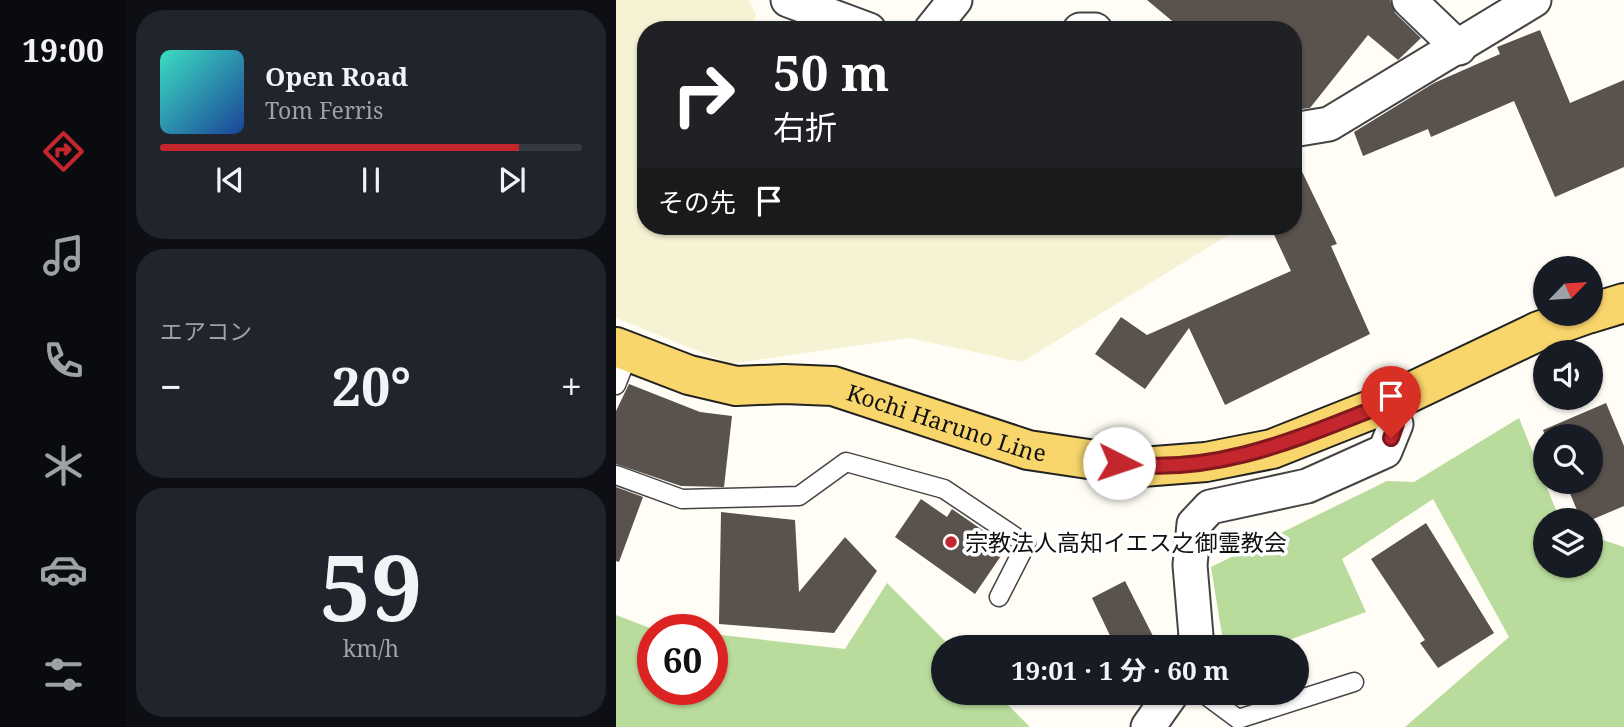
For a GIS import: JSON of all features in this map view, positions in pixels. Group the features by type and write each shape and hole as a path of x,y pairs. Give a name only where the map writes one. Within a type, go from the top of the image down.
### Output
{"main road":[{"name":"Kochi Haruno Line","path":"1603,309 1624,303"},
{"name":"Kochi Haruno Line","path":"620,361 736,386 833,386 1028,450 1142,467 1206,462 1272,449 1388,403 1553,326"}],"street":[{"path":"788,0 845,21"},
{"path":"938,21 955,0"},
{"path":"1409,0 1459,48"},
{"path":"1302,128 1329,124 1459,48 1534,0"},
{"path":"1196,635 1190,565 1194,524 1210,508 1307,486 1385,451 1396,424 1388,403"},
{"path":"1148,727 1164,705"}],"lane":[{"path":"616,475 682,499 799,496 846,462 944,489 1026,544 999,597"},
{"path":"1309,696 1354,682"},
{"path":"1219,705 1238,719 1282,705"}],"shaded area":[{"path":"616,0 748,0 756,14 755,21 637,21 637,235 1228,235 1022,362 909,338 730,364 616,318"}],"green space":[{"path":"1519,418 1533,453 1533,494 1550,494 1555,508 1533,508 1533,578 1603,578 1603,540 1624,547 1624,727 1405,727 1509,637 1433,499 1342,559 1366,612 1303,635 1222,635 1211,567 1387,481 1414,482"},
{"path":"887,583 939,635 931,635 931,705 1008,705 1030,727 616,727 616,615 637,623 637,705 728,705 728,636 845,649"}],"building":[{"path":"1147,0 1390,0 1395,13 1421,38 1398,60 1368,35 1310,108 1302,109 1302,21 1172,21"},
{"path":"1540,30 1570,103 1624,80 1624,167 1555,197 1514,101 1431,137 1428,129 1363,156 1354,132 1434,83 1500,54 1497,47"},
{"path":"1302,172 1337,244 1331,246 1370,334 1225,405 1189,328 1145,389 1095,354 1121,317 1147,335 1291,271 1274,235 1302,235"},
{"path":"629,384 700,412 732,416 724,487 681,486 616,464 616,411"},
{"path":"1606,403 1624,446 1624,506 1603,515 1603,508 1576,508 1570,494 1603,494 1603,424 1557,424 1590,410 1603,410 1603,404"},
{"path":"616,487 643,497 619,562 616,561"},
{"name":"宗教法人高知イエス之御霊教会","path":"921,499 947,517 952,509 1007,547 975,594 895,537"},
{"path":"721,512 795,520 799,592 845,537 877,571 834,633 728,625 728,614 719,614"},
{"path":"1426,523 1494,633 1438,668 1420,643 1425,640 1371,559"},
{"path":"1125,581 1152,635 1110,635 1092,598"}],"place":[{"name":"宗教法人高知イエス之御霊教会","path":"951,542"}],"route":[{"path":"1119,463 1142,467 1206,462 1272,449 1388,403 1396,424 1391,438"}]}
